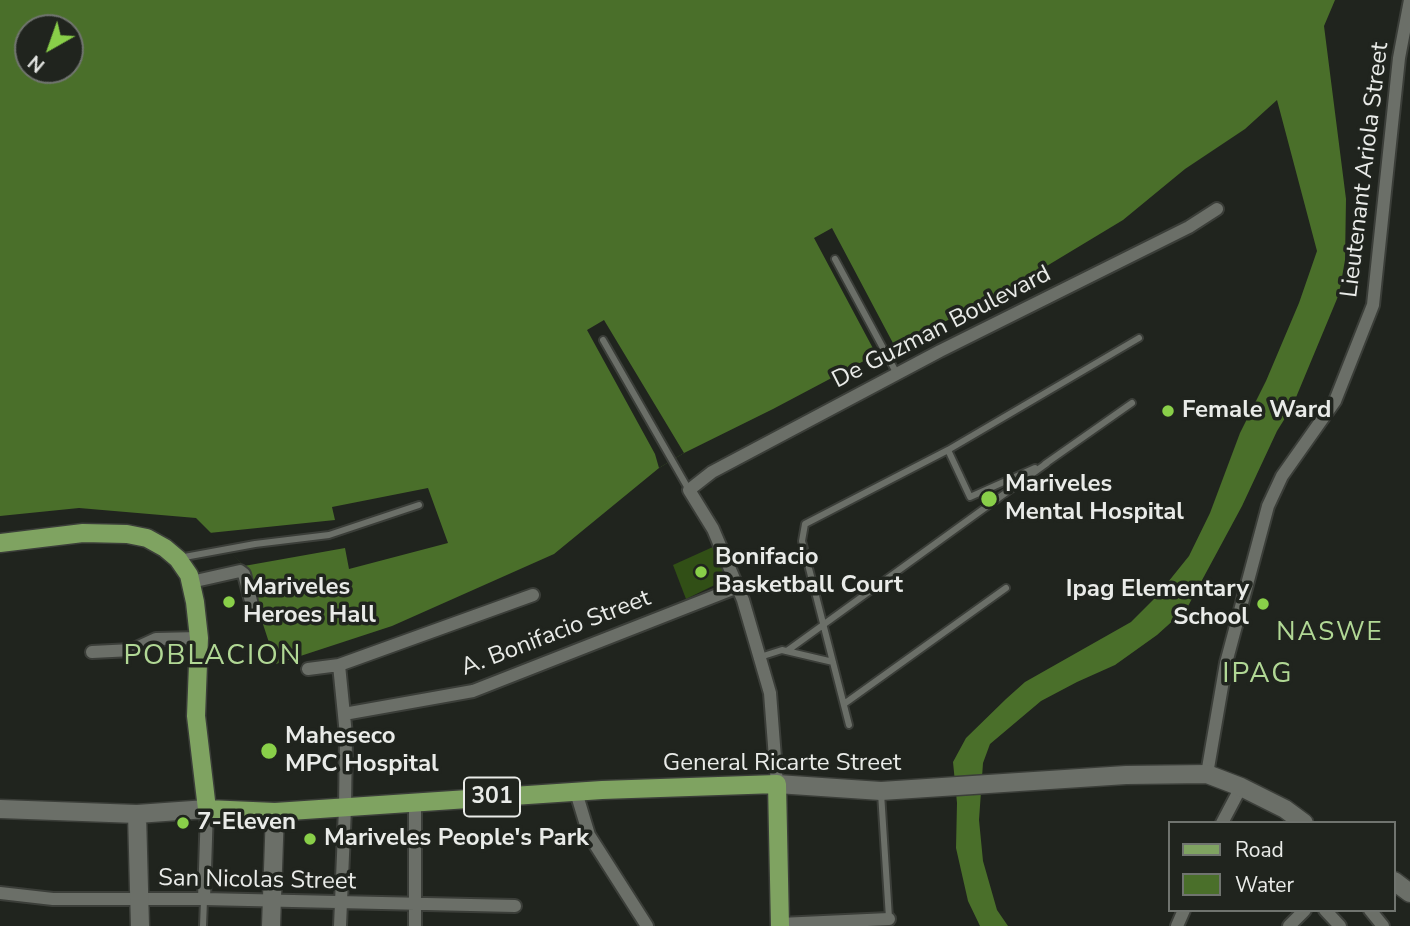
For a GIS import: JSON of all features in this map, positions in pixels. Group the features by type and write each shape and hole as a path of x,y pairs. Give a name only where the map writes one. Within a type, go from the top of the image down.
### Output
{"main road":[{"path":"0,543 83,533 127,534 147,538 178,559 191,582 199,638 196,716 207,809 137,814 0,809"},
{"name":"General Ricarte Street","path":"207,809 275,812 576,792 777,784 881,791 1126,775 1207,774 1241,787 1301,821"},
{"path":"777,784 780,925"},
{"path":"271,926 275,812"},
{"path":"137,814 140,926"}],"street":[{"name":"Lieutenant Ariola Street","path":"1207,774 1226,663 1268,506 1282,476 1335,401 1373,305 1397,71 1410,0"},
{"name":"De Guzman Boulevard","path":"689,491 712,472 940,351 1189,227 1217,209"},
{"path":"689,491 713,529 737,587 770,693 777,784"},
{"path":"191,582 240,571 244,574 252,605"},
{"name":"A. Bonifacio Street","path":"344,714 473,691 737,587"},
{"path":"308,669 339,665 533,595"},
{"path":"92,652 132,650 156,639 199,638"},
{"path":"339,665 344,714 345,808 340,926"},
{"path":"1223,821 1241,787"},
{"path":"576,792 589,835 647,926"},
{"path":"415,803 415,926"},
{"path":"204,899 207,809"},
{"name":"San Nicolas Street","path":"0,893 53,899 204,899 515,906"},
{"path":"1291,925 1304,912"},
{"path":"1327,912 1340,926"},
{"path":"1372,912 1383,926"},
{"path":"780,925 889,919"}],"lane":[{"path":"835,259 897,375"},
{"path":"849,725 802,541 806,524 948,450 1139,338"},
{"path":"603,340 689,491"},
{"path":"787,651 1132,403"},
{"path":"948,450 970,497 1046,463"},
{"path":"178,559 255,544 329,535 419,505"},
{"path":"844,704 1006,588"},
{"path":"759,657 782,650 833,662"},
{"path":"881,791 889,919"},
{"path":"203,926 204,899"}],"shaded area":[{"name":"Bonifacio Basketball Court","path":"715,546 729,578 686,599 673,565"}],"water":[{"path":"0,0 1335,0 1324,26 1346,199 1345,260 1339,294 1292,407 1277,431 1242,506 1187,608 1157,635 1115,665 1041,701 990,744 983,763 979,820 983,861 997,910 1008,926 980,926 968,901 956,848 957,803 953,762 966,738 1025,682 1131,622 1156,597 1189,556 1210,513 1240,433 1266,381 1299,303 1317,251 1277,100 1245,129 1185,169 1123,220 987,302 894,345 684,453 659,468 554,554 392,626 276,664 244,566 196,518 79,508 0,516"}],"pier":[{"path":"832,228 894,345 876,354 814,238"},
{"path":"604,320 684,453 659,468 655,454 587,330"},
{"path":"428,488 448,543 349,569 345,548 244,566 209,533 335,520 332,507"}],"place":[{"name":"Female Ward","path":"1168,411"},
{"name":"Mariveles Mental Hospital","path":"989,499"},
{"name":"Bonifacio Basketball Court","path":"701,572"},
{"name":"Mariveles Heroes Hall","path":"229,602"},
{"name":"Ipag Elementary School","path":"1263,604"},
{"name":"Maheseco MPC Hospital","path":"269,751"},
{"name":"7-Eleven","path":"183,823"},
{"name":"Mariveles People's Park","path":"310,839"}],"district":[{"name":"NASWE","path":"1330,634"},
{"name":"POBLACION","path":"213,657"},
{"name":"IPAG","path":"1258,675"}]}
